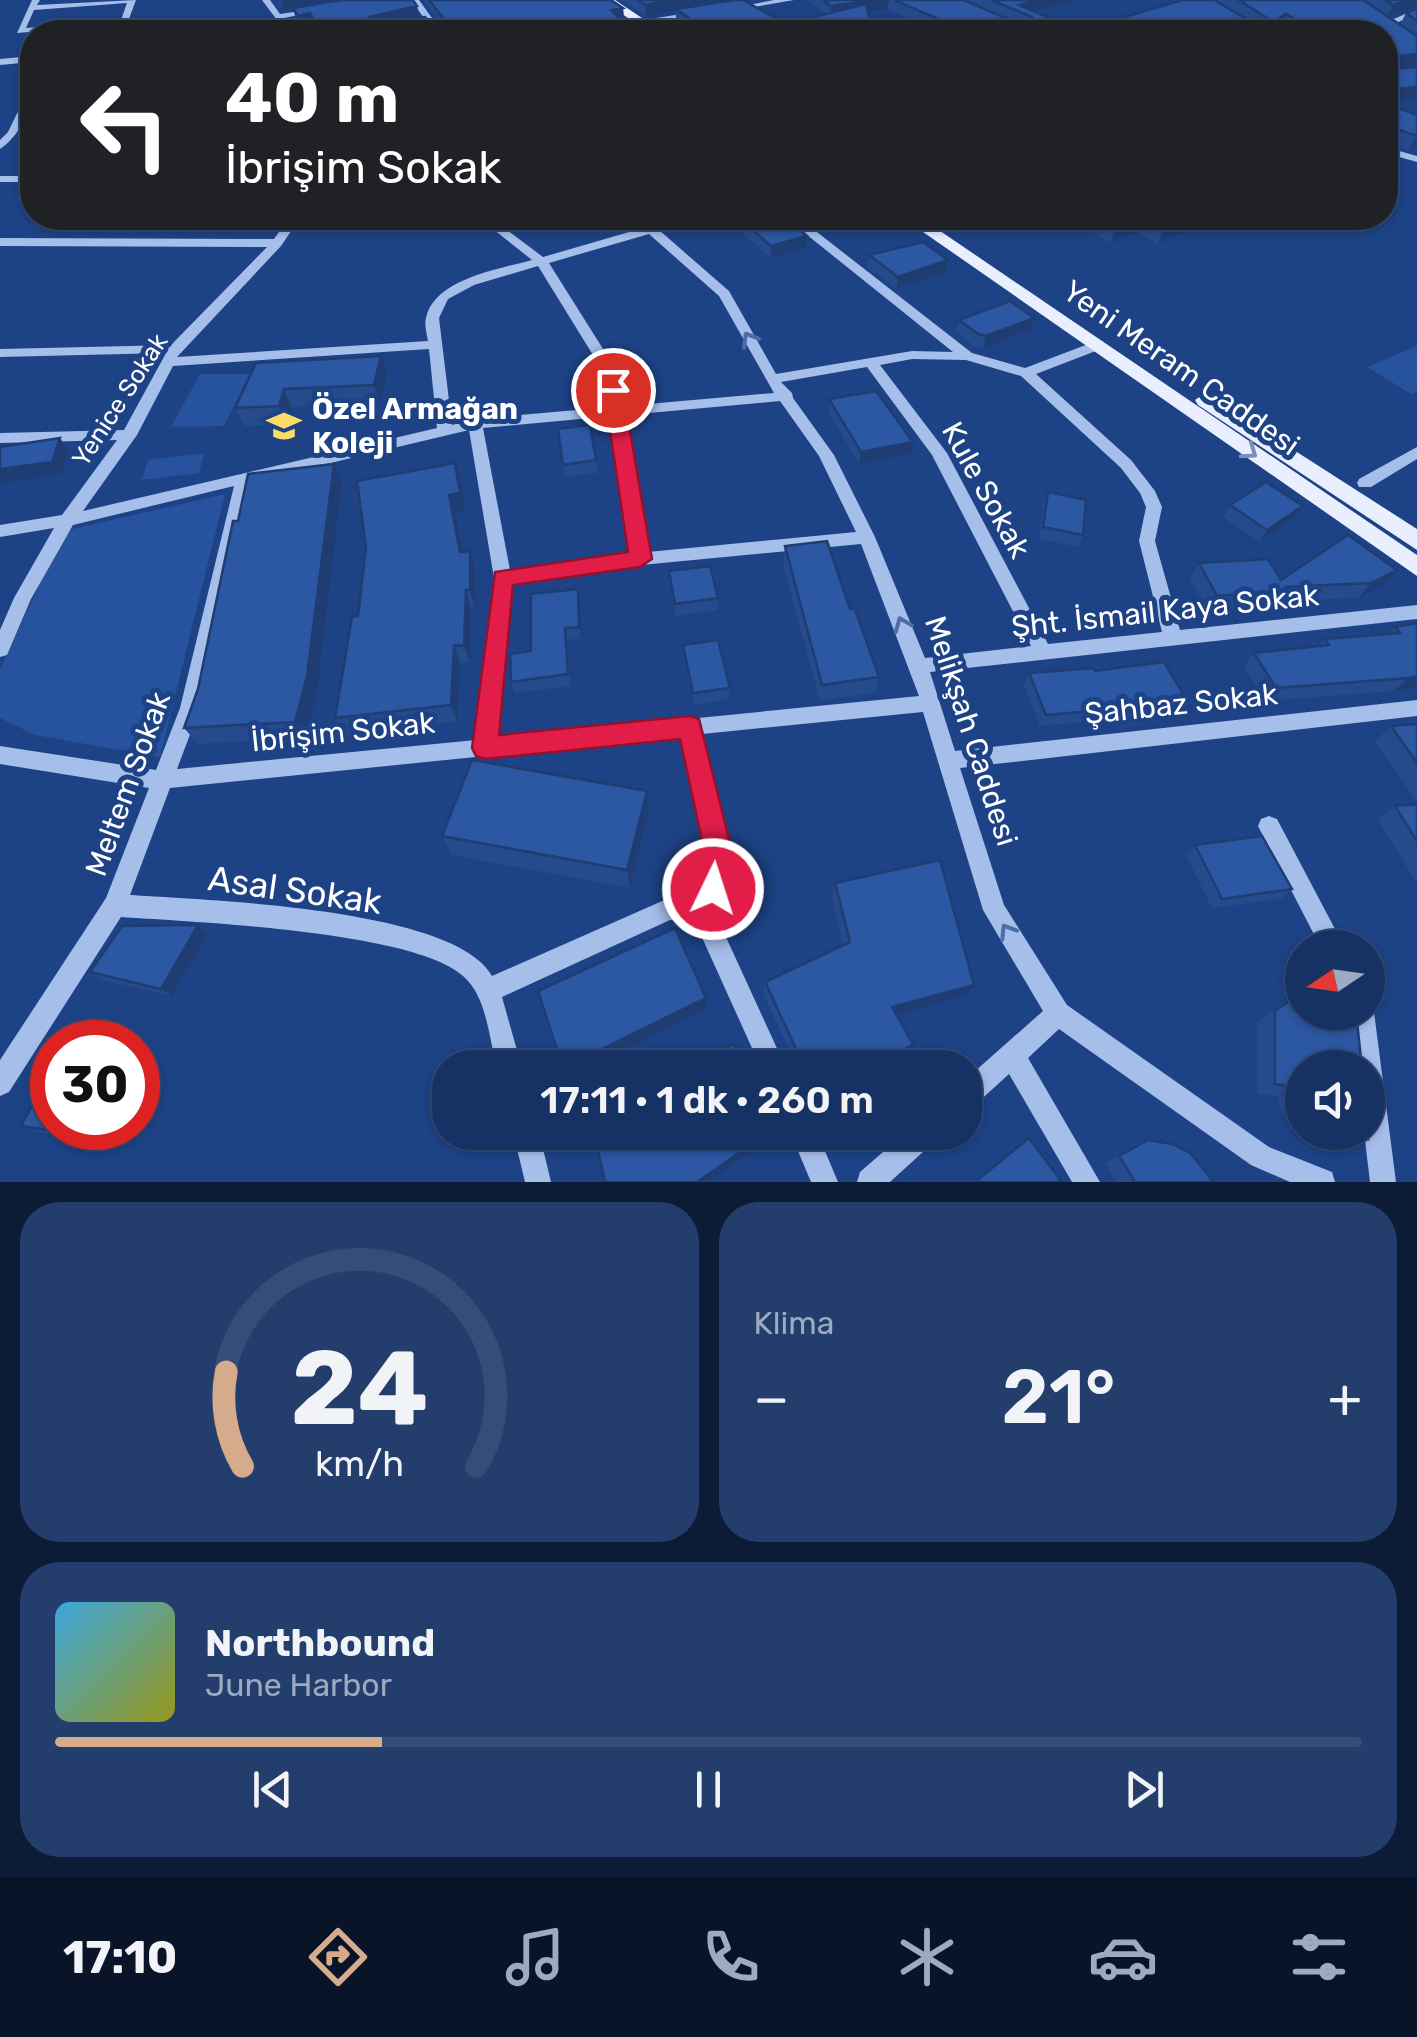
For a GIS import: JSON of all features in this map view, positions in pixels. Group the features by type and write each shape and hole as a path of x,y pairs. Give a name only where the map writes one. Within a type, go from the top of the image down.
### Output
{"main road":[{"path":"590,0 618,20"},
{"path":"607,0 630,20"},
{"name":"Yeni Meram Caddesi","path":"928,230 1417,568"},
{"name":"Yeni Meram Caddesi","path":"950,230 1417,542"}],"street":[{"path":"34,4 131,0"},
{"path":"266,0 283,20"},
{"path":"670,20 749,3 790,0"},
{"path":"281,16 333,8"},
{"path":"1374,16 1380,20"},
{"path":"0,146 17,133 20,125"},
{"name":"Yenice Sokak","path":"0,650 23,598 67,520 129,435 172,356 285,230"},
{"path":"500,230 542,262 608,368 619,411 640,559"},
{"path":"445,430 432,318 443,297 470,282 651,230"},
{"name":"Melikşah Caddesi","path":"655,230 724,294 772,379 826,455 867,537 919,666 994,910 1058,1014 1260,1156 1322,1182"},
{"path":"807,230 967,356"},
{"path":"0,242 276,243"},
{"path":"0,353 172,356 433,345"},
{"path":"1026,373 1096,346"},
{"path":"772,379 912,355 967,356 1026,373 1126,464 1147,491 1154,507 1146,540 1173,638"},
{"name":"Kule Sokak","path":"870,361 939,453 1043,652"},
{"path":"0,531 67,520 475,424 786,396"},
{"path":"475,424 502,578 485,748"},
{"path":"0,438 129,435"},
{"path":"1365,483 1417,452"},
{"name":"Meltem Sokak","path":"0,1083 116,905 190,708 244,477"},
{"path":"502,578 640,559 867,537"},
{"name":"Şht. İsmail Kaya Sokak","path":"919,666 1417,612"},
{"name":"İbrişim Sokak","path":"0,755 160,780 932,702"},
{"name":"Şahbaz Sokak","path":"951,760 1417,708"},
{"path":"690,727 720,859 713,889 702,911"},
{"path":"1268,826 1324,930"},
{"name":"Asal Sokak","path":"116,905 321,922 434,948 471,965 487,990 505,1050"},
{"path":"487,990 669,910 702,911"},
{"path":"702,911 766,1050"},
{"path":"982,1082 1058,1014"},
{"path":"1364,1030 1383,1182"},
{"path":"1012,1055 1087,1182"},
{"path":"530,1150 538,1182"},
{"path":"811,1150 825,1182"},
{"path":"870,1182 906,1150"}],"shaded area":[{"path":"1417,346 1417,391 1411,394 1367,367"},
{"path":"200,374 250,374 224,426 171,427"},
{"path":"204,453 199,473 142,480 148,460"},
{"path":"225,494 160,757 35,735 0,718 0,670 64,531"}],"building":[{"path":"342,0 413,0 417,6 368,20 314,20 310,13 298,16 293,8"},
{"path":"429,0 611,0 623,8 611,10 621,20 443,20"},
{"path":"638,0 672,0 645,5"},
{"path":"743,0 779,20 692,20 676,9"},
{"path":"823,0 874,0 831,6"},
{"path":"894,0 964,0 1010,20 941,20"},
{"path":"992,0 1039,0 1019,5 1054,20 1033,20"},
{"path":"1183,0 1214,0 1248,20 1114,20"},
{"path":"1239,0 1363,0 1393,20 1296,20 1286,14 1270,20"},
{"path":"866,4 870,20 802,20"},
{"path":"1417,9 1417,21 1406,13"},
{"path":"1398,23 1417,36 1417,54 1398,56"},
{"path":"1417,67 1417,87 1398,89 1398,69"},
{"path":"1398,108 1417,115 1417,136 1398,129"},
{"path":"753,230 800,230 807,236 771,246"},
{"path":"923,242 948,260 898,277 869,255"},
{"path":"1010,301 1034,318 986,336 959,320"},
{"path":"381,356 374,385 284,389 279,406 235,408 256,363"},
{"path":"876,391 913,442 861,452 829,399"},
{"path":"590,425 596,460 563,465 558,429"},
{"path":"60,438 52,462 0,469 0,447"},
{"path":"455,463 460,493 449,495 460,552 470,551 470,590 466,590 464,645 454,646 451,705 335,718 352,617 358,616 366,547 357,481"},
{"path":"334,464 307,676 295,722 184,728 198,689 233,521 238,521 248,474"},
{"path":"1266,482 1303,506 1267,530 1230,505"},
{"path":"1048,492 1086,500 1083,535 1043,527"},
{"path":"1348,535 1397,570 1371,583 1286,587 1289,591 1217,596 1199,563 1268,559 1281,580"},
{"path":"827,541 879,677 822,685 785,546"},
{"path":"710,566 718,598 675,604 669,571"},
{"path":"578,589 579,627 565,628 568,674 511,682 510,654 531,651 531,594"},
{"path":"1417,623 1417,676 1408,678 1276,688 1254,653 1329,645 1325,639 1400,633 1395,627"},
{"path":"718,640 730,688 693,693 683,645"},
{"path":"1164,662 1191,707 1129,716 1125,708 1046,715 1029,673 1093,668 1095,671"},
{"path":"1417,724 1417,763 1391,726"},
{"path":"472,760 647,791 627,870 442,836"},
{"path":"1417,804 1417,841 1395,806"},
{"path":"1262,836 1292,889 1222,899 1195,845"},
{"path":"940,860 974,985 892,1007 913,1044 904,1050 797,1050 765,982 850,942 835,883"},
{"path":"198,925 161,989 90,972 122,926"},
{"path":"675,928 706,998 600,1050 557,1050 538,991"},
{"path":"1285,1004 1285,1030 1358,1030 1360,1050 1285,1050 1285,1085 1275,1084 1275,1011"},
{"path":"30,1110 30,1127 21,1126"},
{"path":"1029,1138 1062,1182 975,1182"},
{"path":"1148,1140 1172,1144 1190,1153 1214,1182 1135,1182 1119,1156"},
{"path":"598,1150 743,1150 697,1182 605,1182"}],"place":[{"name":"Özel Armağan Koleji","path":"284,426"}],"route":[{"path":"613,390 640,559 502,578 485,748 690,727 710,801 720,859 713,889"}]}
